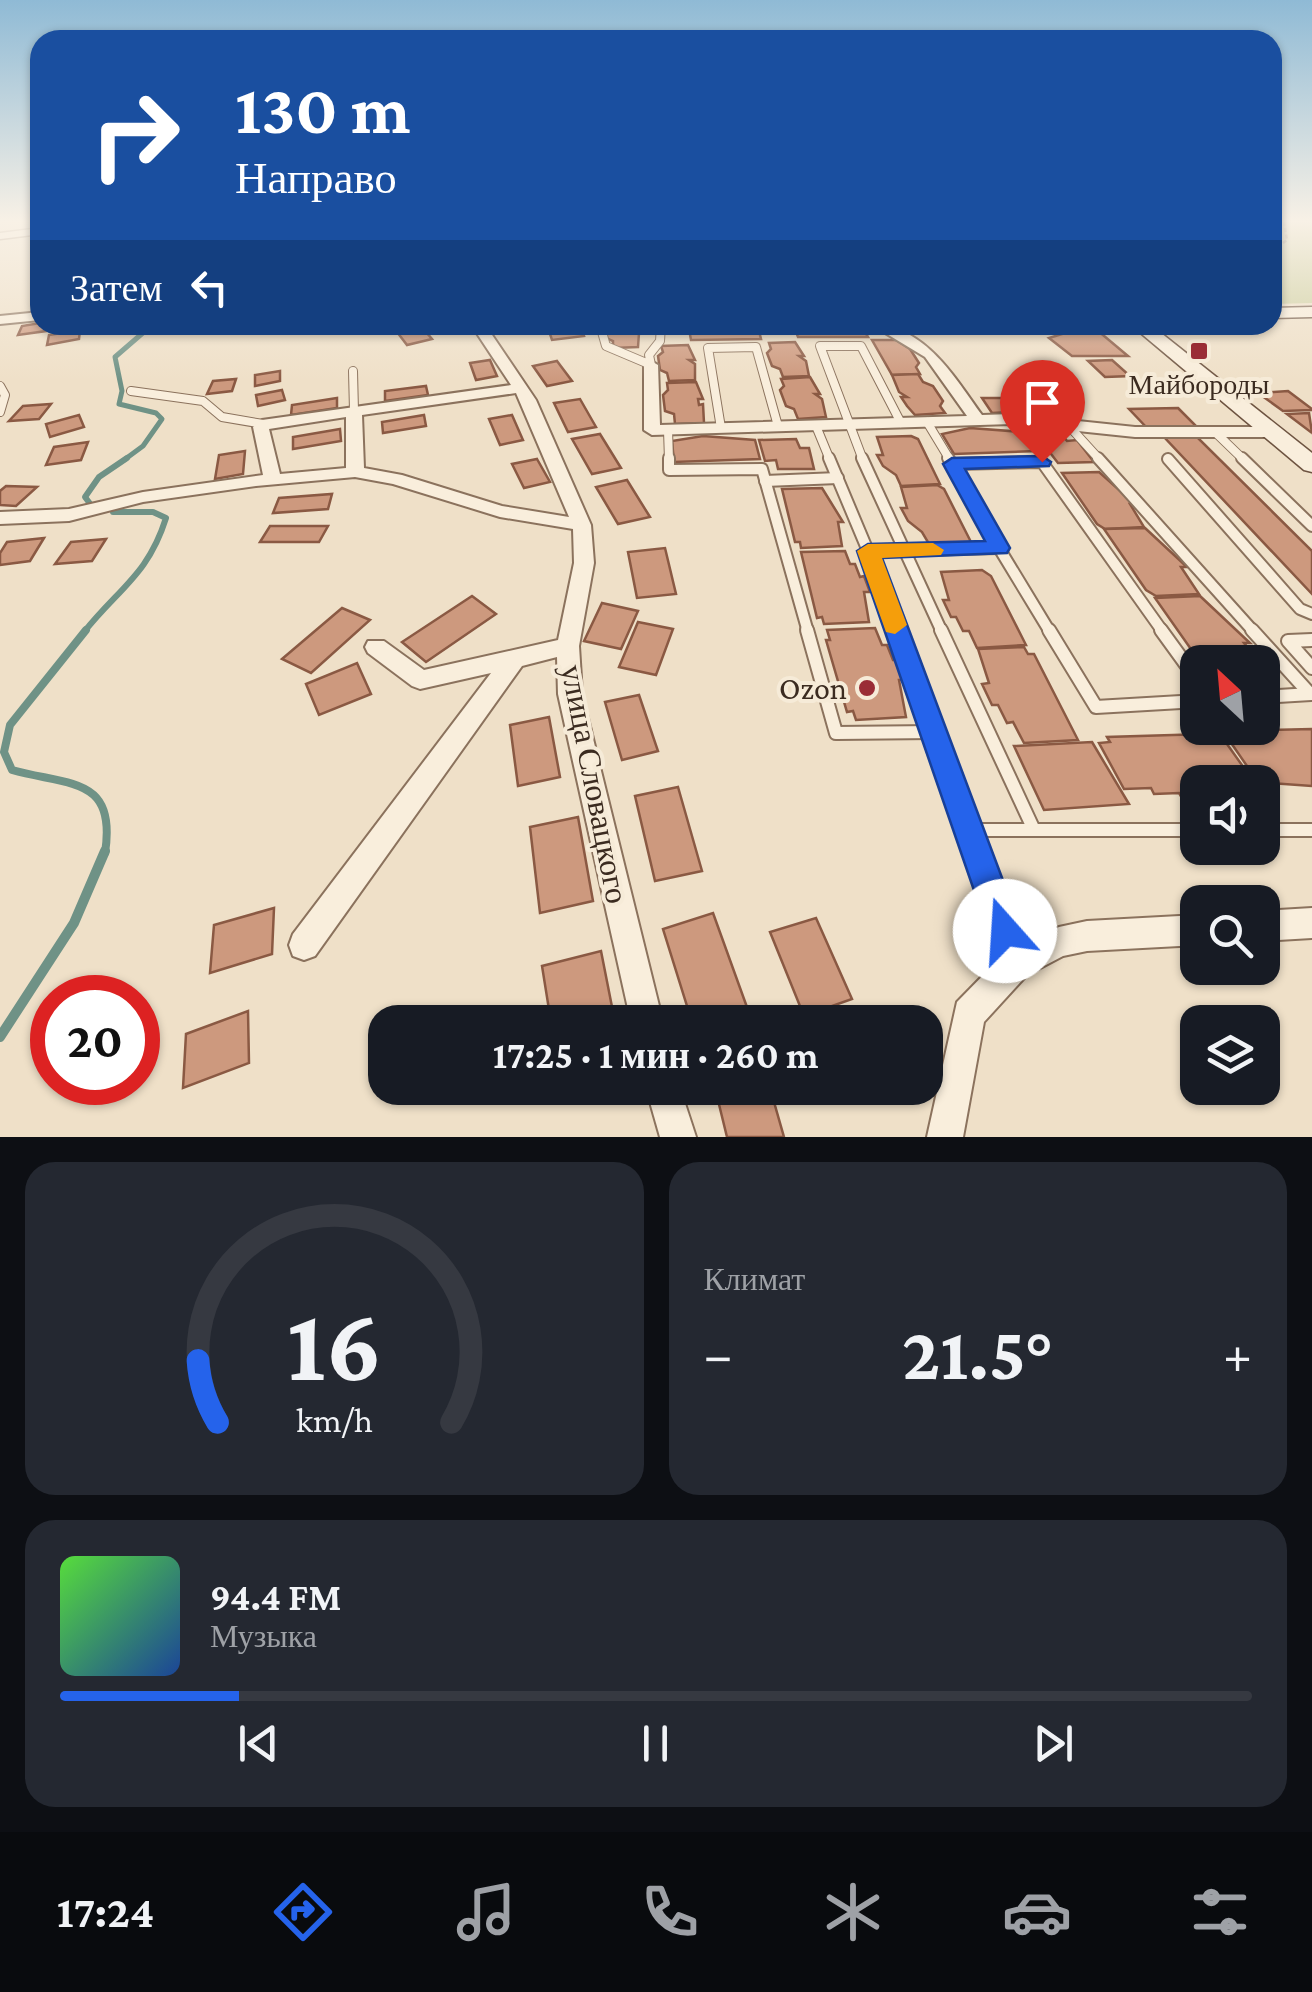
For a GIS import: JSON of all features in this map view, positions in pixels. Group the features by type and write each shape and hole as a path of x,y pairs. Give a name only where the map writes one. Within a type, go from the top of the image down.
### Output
{"main road":[{"path":"1282,313 1312,313"},
{"path":"1152,335 1273,432 1303,449 1312,465"}],"street":[{"path":"0,320 30,317"},
{"name":"улица Словацкого","path":"486,335 520,388 569,488 582,525 584,563 568,646 570,694 643,1005"},
{"path":"897,335 930,354 978,420"},
{"path":"650,364 652,430 978,420 1135,432 1273,432"},
{"path":"272,479 263,424 520,388"},
{"path":"354,411 355,472"},
{"path":"0,518 70,515 142,498 272,479 355,472 500,511 582,525"},
{"path":"376,647 420,680 568,646"},
{"path":"304,945 514,658"},
{"path":"1280,925 1312,923"},
{"path":"945,1137 969,1014 1016,964 1059,942 1088,936 1180,931"},
{"path":"668,1105 678,1137"}],"lane":[{"path":"603,335 606,346 650,364 649,355 660,335"},
{"path":"901,423 861,346 820,346 847,424 1034,830"},
{"path":"721,428 708,348 756,347 778,426"},
{"path":"354,371 354,411"},
{"path":"0,386 5,395 0,412"},
{"path":"131,392 203,401 211,414 236,422 263,424"},
{"path":"927,422 1096,707 1180,701"},
{"path":"816,426 868,551 1016,964"},
{"path":"1069,426 1311,694"},
{"path":"668,430 669,470 762,469 836,732 934,732"},
{"path":"1216,433 1312,526"},
{"path":"1168,459 1300,609 1312,614"},
{"path":"952,464 1042,462 1180,656"},
{"path":"765,481 838,478"},
{"path":"868,551 999,548"},
{"path":"1312,640 1288,641 1312,668"},
{"path":"1280,696 1311,694"},
{"path":"970,830 1180,830"},
{"path":"1280,830 1312,830"}],"green space":[{"path":"1282,275 1312,275 1312,303 1282,304"}],"building":[{"path":"30,325 30,333 18,335 22,326"},
{"path":"49,335 79,335 79,339 47,345"},
{"path":"399,335 429,335 432,339 407,345"},
{"path":"550,335 584,336 552,340"},
{"path":"639,335 638,347 613,348 613,341 606,338"},
{"path":"690,335 760,335 761,339 691,340"},
{"path":"797,335 868,337 798,337"},
{"path":"1103,335 1128,356 1072,356 1049,338"},
{"path":"872,340 896,340 910,349 919,363 916,367 920,374 892,375"},
{"path":"795,342 809,376 783,377 780,369 772,366 767,353 771,349 769,343"},
{"path":"688,345 695,360 689,360 695,364 695,380 669,381 667,373 660,370 661,346"},
{"path":"490,360 497,376 476,380 470,363"},
{"path":"1112,360 1130,376 1105,377 1088,361"},
{"path":"557,361 572,381 547,386 533,366"},
{"path":"280,371 280,381 255,386 255,375"},
{"path":"918,374 923,382 933,386 943,401 940,406 945,413 915,415 907,406 901,397 907,397 899,392 892,375"},
{"path":"810,377 826,417 798,419 794,409 786,406 781,379"},
{"path":"236,379 232,391 207,394 213,381"},
{"path":"696,382 703,399 698,399 699,405 703,404 704,423 675,424 674,414 665,411 663,395 668,390 667,383"},
{"path":"426,386 428,395 385,401 385,391"},
{"path":"282,390 285,400 258,406 256,395"},
{"path":"1288,391 1312,410 1283,411 1258,393"},
{"path":"337,398 337,408 291,415 292,405"},
{"path":"982,398 1003,398 1014,412 992,413"},
{"path":"580,399 596,427 568,432 554,403"},
{"path":"51,404 39,419 9,421 23,406"},
{"path":"1178,408 1199,429 1149,430 1129,409"},
{"path":"1309,413 1312,433 1287,414"},
{"path":"79,415 84,427 50,437 46,424"},
{"path":"424,415 426,426 383,433 382,422"},
{"path":"512,415 523,440 500,445 489,419"},
{"path":"970,428 1023,432 1037,451 954,454 942,434"},
{"path":"340,429 341,441 293,449 293,437"},
{"path":"1025,432 1060,432 1067,441 1077,440 1094,462 1058,463 1048,450 1038,450"},
{"path":"600,434 621,468 592,474 572,439"},
{"path":"703,436 755,440 760,459 674,462 672,441"},
{"path":"877,437 918,439 940,484 901,486 896,475 883,466 877,455 883,455"},
{"path":"1164,437 1197,437 1312,551 1312,594"},
{"path":"796,439 800,448 809,448 814,469 778,469 776,460 765,461 759,440"},
{"path":"88,442 81,460 46,465 54,447"},
{"path":"245,451 243,474 215,479 219,455"},
{"path":"537,459 550,482 524,488 512,464"},
{"path":"1099,472 1135,504 1130,504 1144,527 1105,529 1097,524 1062,473"},
{"path":"627,480 650,517 618,524 596,487"},
{"path":"937,485 944,489 971,542 929,544 908,521 901,508 907,508 901,487"},
{"path":"6,486 37,487 16,506 0,505 0,491"},
{"path":"822,488 843,522 838,522 842,546 801,548 800,542 795,542 782,489"},
{"path":"332,494 328,509 273,513 279,498"},
{"path":"270,526 328,526 319,542 260,542"},
{"path":"1145,528 1187,567 1181,567 1199,594 1156,596 1146,590 1104,529"},
{"path":"44,538 30,561 0,565 0,553 7,542"},
{"path":"106,539 92,561 55,564 71,542"},
{"path":"665,548 676,594 637,598 628,552"},
{"path":"845,551 850,564 855,564 860,577 864,576 870,592 864,592 869,622 824,624 822,617 817,618 801,552"},
{"path":"982,570 991,576 1026,645 977,648 969,631 963,631 956,617 951,617 943,600 949,600 941,572"},
{"path":"472,596 496,614 426,662 402,642"},
{"path":"1200,596 1250,643 1188,645 1155,598"},
{"path":"602,603 638,611 621,649 584,641"},
{"path":"342,608 370,620 311,673 282,659"},
{"path":"638,622 673,629 656,675 619,667"},
{"path":"875,628 882,645 887,645 893,660 898,660 906,680 899,680 906,717 856,720 853,711 847,712 826,640 830,640 827,630"},
{"path":"1024,647 1028,654 1034,654 1078,740 1024,743 1013,722 1007,723 998,705 992,705 982,684 989,683 978,649"},
{"path":"357,663 371,694 319,715 306,684"},
{"path":"639,695 658,751 622,760 605,702"},
{"path":"549,717 560,777 518,786 510,725"},
{"path":"1312,729 1312,786 1280,784 1280,765 1246,765 1233,745 1280,745 1280,730"},
{"path":"1180,735 1180,745 1228,745 1242,765 1180,765 1180,795 1154,794 1151,788 1124,789 1099,743 1110,742 1107,737"},
{"path":"1092,742 1129,804 1044,810 1014,746"},
{"path":"678,787 702,871 655,881 635,796"},
{"path":"578,817 593,901 540,913 530,827"},
{"path":"274,908 272,954 210,973 214,925"},
{"path":"713,913 746,1005 687,1005 663,929"},
{"path":"816,918 852,999 835,1005 800,1005 770,932"},
{"path":"601,951 612,1005 548,1005 542,966"},
{"path":"248,1011 249,1063 183,1088 186,1034"},
{"path":"719,1105 775,1105 784,1137 727,1137"}],"waterway":[{"path":"124,460 143,446 162,419 156,413 119,404 122,391 115,357 140,335"},
{"path":"91,505 85,497 99,477 127,458"},
{"path":"84,632 141,568 166,518 153,512 113,512"},
{"path":"86,630 10,725 4,752 12,770 70,783 96,797 104,810 107,828 105,853"},
{"path":"0,1037 74,923 105,851"}],"slow traffic":[{"path":"895,625 868,551 933,550"}],"place":[{"name":"Майбороды","path":"1199,351"},
{"name":"Ozon","path":"867,688"}],"route":[{"path":"1005,931 868,551 999,548 952,464 1042,462"}]}
